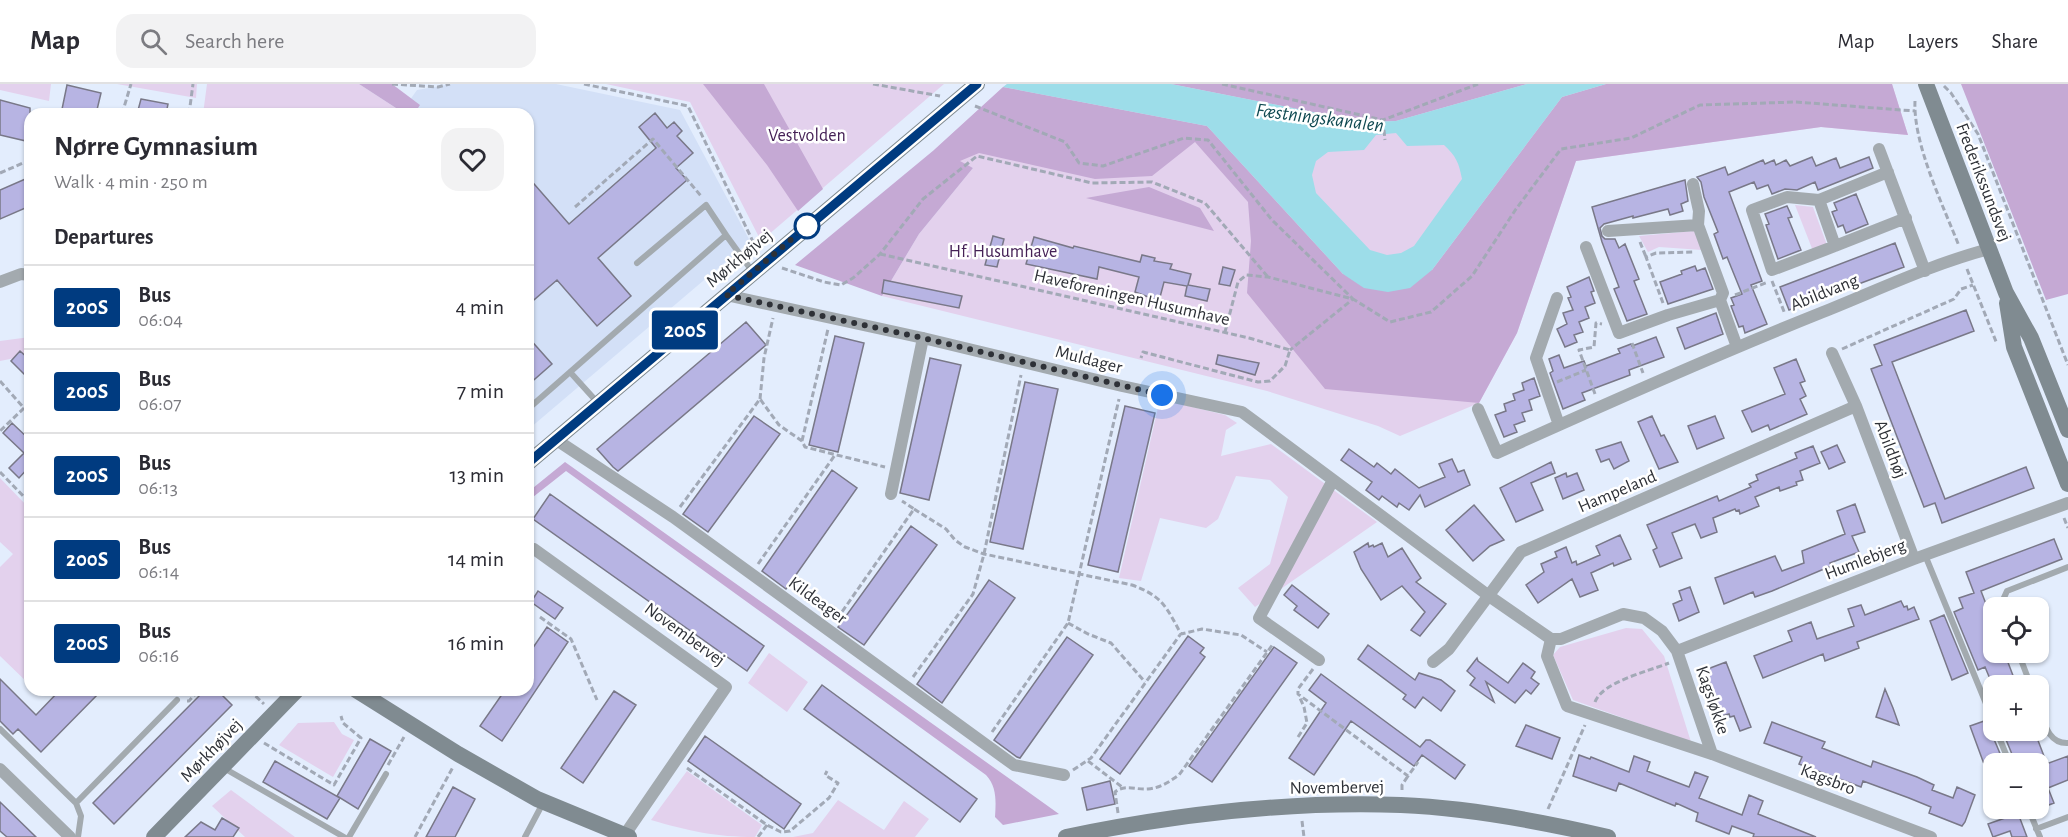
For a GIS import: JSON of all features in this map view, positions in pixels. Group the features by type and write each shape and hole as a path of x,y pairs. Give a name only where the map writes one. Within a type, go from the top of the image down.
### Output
{"street":[{"name":"Mørkhøjvej","path":"534,458 976,84"},
{"name":"Frederikssundsvej","path":"1921,88 2006,293 2031,338 2068,430"},
{"path":"1879,148 1925,271"},
{"path":"1888,172 1819,200 1787,197 1752,210 1772,270 1906,218"},
{"path":"1586,247 1622,327 1720,300 1724,293 1698,225 1699,211 1693,184"},
{"path":"1819,200 1835,246"},
{"path":"1608,231 1698,225"},
{"name":"Abildvang","path":"1478,409 1497,453 1737,347 1963,256 1989,249"},
{"path":"0,282 24,274"},
{"name":"Frederikssundsvej","path":"2006,293 2014,346 2068,484"},
{"name":"Muldager","path":"726,295 1242,412 1489,596"},
{"path":"1557,298 1536,358 1559,425"},
{"path":"1720,300 1737,347"},
{"path":"891,494 923,338"},
{"name":"Abildhøj","path":"1832,353 1920,557"},
{"name":"Hampeland","path":"1433,662 1449,649 1521,552 1856,406"},
{"name":"Kildeager","path":"555,439 673,517 1014,765 1064,775"},
{"path":"1319,660 1259,618 1333,480"},
{"name":"Humlebjerg","path":"1677,651 1920,557 2064,505"},
{"name":"Novembervej","path":"365,696 460,755 543,802 626,836 726,687 534,549"},
{"path":"1489,596 1551,639"},
{"name":"Kagsløkke","path":"1623,614 1644,618 1662,631 1677,651 1712,754 1567,706 1547,656 1551,639 1561,639 1623,614"},
{"name":"Mørkhøjvej","path":"154,837 291,696"},
{"name":"Kagsbro","path":"1712,754 1931,837"},
{"path":"0,769 70,837"},
{"name":"Novembervej","path":"1066,837 1121,825 1224,811 1305,805 1401,805 1474,812 1554,824 1608,837"}],"lane":[{"path":"638,263 706,205 726,235 758,267"},
{"path":"534,404 726,235"},
{"path":"570,372 598,404"},
{"path":"1920,557 1983,698"},
{"path":"2004,597 2007,591 2068,567"},
{"path":"76,803 177,700"},
{"path":"0,729 76,803 81,816 78,837"},
{"path":"2049,734 2056,741 2068,743"},
{"path":"222,767 345,837"},
{"path":"349,837 386,774"},
{"path":"525,837 543,802"},
{"path":"2036,829 2068,817"},
{"path":"2032,819 2040,837"}],"path":[{"path":"124,108 130,84"},
{"path":"190,108 193,84"},
{"path":"392,84 438,87 450,84"},
{"path":"584,84 688,106 758,267 841,285 853,278 880,254 923,199 977,156 1092,183 1152,182 1205,203 1268,277"},
{"path":"873,84 958,99 1065,142 1079,164 1103,166 1184,138 1208,140 1272,220 1353,299 1390,322 1431,312 1472,276 1516,209 1561,149 1631,138 1700,105 1796,102 1915,111"},
{"path":"1222,84 1383,121 1478,84"},
{"path":"1941,84 1951,93 1978,134 2068,365"},
{"path":"1921,88 1915,111 1924,153 2000,353"},
{"path":"1383,121 1385,139"},
{"path":"575,207 653,139 706,205"},
{"path":"0,173 24,163"},
{"path":"1640,240 1668,315"},
{"path":"1646,257 1656,253 1708,252"},
{"name":"Haveforeningen Husumhave","path":"880,254 1225,332 1290,350"},
{"path":"1225,332 1238,282 1246,275 1268,277 1353,299"},
{"path":"1720,300 1773,282 1789,326"},
{"path":"1832,353 1954,299 1961,289 1973,285"},
{"path":"1141,358 1143,352 1258,382 1270,381 1285,366 1290,350 1353,299"},
{"path":"673,517 760,399 764,358 775,306"},
{"path":"802,441 830,318"},
{"path":"1600,407 1579,350 1594,347 1596,323 1622,327 1648,386"},
{"path":"906,687 973,594 984,554 1024,362"},
{"path":"1545,387 1586,370"},
{"path":"0,381 24,408 0,432"},
{"path":"984,744 1068,623 1122,386"},
{"path":"760,399 779,425 802,441 805,447 896,469"},
{"path":"751,574 836,455"},
{"path":"0,472 24,497"},
{"path":"891,494 946,529 965,547 984,554 1132,585 1151,592 1167,607 1180,634"},
{"path":"2064,505 2068,528"},
{"path":"829,630 914,509"},
{"path":"540,617 571,639 597,700"},
{"path":"1068,623 1111,643 1129,662 1138,677 1146,683"},
{"path":"1064,775 1091,758 1180,634 1202,629 1241,634 1267,652"},
{"path":"1088,761 1122,787 1148,789 1164,785 1179,775 1280,632"},
{"path":"1298,737 1307,723 1298,689 1319,660"},
{"path":"1298,694 1408,776 1418,762"},
{"path":"177,700 189,701 194,696"},
{"path":"256,696 274,713"},
{"path":"252,736 334,785 361,738 343,723 341,716"},
{"path":"386,774 386,768 411,725"},
{"path":"415,837 460,755"},
{"path":"676,760 767,825 781,832 790,831 829,798 838,783 825,775 826,771"},
{"path":"1121,825 1115,792 1122,787"},
{"path":"758,837 767,825"}],"shaded area":[{"path":"359,84 392,84 420,105 418,108 396,108"},
{"path":"452,84 556,84 680,110 750,241 534,425 534,108 404,108 417,90"},
{"path":"703,84 764,84 823,189 798,211 767,165"},
{"path":"1171,84 1527,84 1396,121 1370,122"},
{"path":"1606,84 1892,84 1908,135 1821,127 1576,161 1517,333 1479,403 1325,389 1247,293 1251,241 1248,202 1195,142 1152,176 1095,179 979,153 960,161 973,168 919,234 882,296 795,265 934,150 1003,87 1207,126 1343,274 1432,270 1562,97"},
{"path":"1961,84 2068,84 2068,294 2046,300"},
{"path":"1149,187 1200,208 1214,231 1086,198"},
{"path":"565,462 1059,814 1003,825 995,817 994,789 986,775 566,471 534,496 534,487"}],"green space":[{"path":"0,84 51,84 49,101 0,90"},
{"path":"117,84 197,84 196,98"},
{"path":"207,84 359,84 396,108 204,108"},
{"name":"Vestvolden","path":"606,84 944,84 761,241 690,102"},
{"name":"Hf. Husumhave","path":"1007,84 1892,84 1908,135 1821,127 1576,161 1517,333 1479,403 1400,436 1378,426 1267,391 882,296 919,234 973,168 934,150"},
{"path":"1795,205 1813,207 1827,245 1813,251"},
{"path":"1694,231 1702,250 1659,247 1648,252 1639,236"},
{"path":"24,338 24,356 0,361 0,341"},
{"path":"1160,399 1225,415 1237,423 1226,430 1221,456 1271,444 1377,522 1255,607 1238,588 1270,564 1288,497 1270,480 1236,476 1218,519 1206,528 1160,518 1141,581 1119,578"},
{"path":"0,478 24,503 24,679 0,656 0,567 13,554 0,542"},
{"path":"1626,628 1642,629 1664,656 1691,742 1573,700 1553,655 1560,647"},
{"path":"769,653 808,682 787,712 748,683"},
{"path":"334,722 342,734 354,740 333,777 279,745 298,723"},
{"path":"687,771 762,825 755,837 703,833 651,820"},
{"path":"231,790 295,837 245,837 212,806"},
{"path":"838,800 884,830 904,801 929,819 915,837 793,837 813,833"}],"water":[{"name":"Fæstningskanalen","path":"1007,84 1171,84 1370,122 1396,121 1527,84 1606,84 1562,97 1432,270 1410,288 1388,292 1364,288 1343,274 1207,126 1003,87","holes":["1396,133 1407,146 1444,145 1456,160 1462,179 1414,246 1401,253 1387,255 1370,250 1316,193 1312,175 1316,161 1328,152 1364,150 1376,135"]}],"building":[{"path":"67,85 101,93 97,108 62,108"},
{"path":"141,99 168,104 167,108 139,108"},
{"path":"0,100 30,108 24,108 24,141 0,135"},
{"path":"655,113 667,128 674,122 682,131 677,136 693,153 676,168 687,180 598,258 631,296 597,326 557,280 534,300 534,184 569,224 656,148 639,127"},
{"path":"1812,157 1816,166 1836,158 1840,168 1869,157 1873,168 1818,190 1815,182 1797,190 1785,189 1772,194 1768,185 1757,189 1754,182 1729,192 1762,281 1751,285 1767,324 1745,333 1743,326 1739,327 1731,306 1734,305 1731,298 1742,294 1727,257 1723,259 1714,234 1718,232 1704,197 1701,182 1697,177 1725,167 1728,175 1763,160 1765,164 1774,160 1776,165 1786,160 1790,166"},
{"path":"24,180 24,209 0,219 0,190"},
{"path":"1685,180 1688,201 1681,204 1683,211 1670,215 1668,209 1633,218 1633,216 1604,224 1600,228 1602,236 1605,239 1615,239 1619,248 1625,244 1639,279 1634,281 1647,314 1627,321 1614,289 1619,287 1592,207"},
{"path":"1856,194 1868,224 1846,233 1843,225 1838,227 1832,212 1837,210 1834,203"},
{"path":"1787,206 1792,217 1788,218 1801,250 1778,259 1766,225 1769,224 1765,214"},
{"path":"993,236 1004,239 997,267 985,265"},
{"path":"1034,237 1140,262 1142,255 1155,258 1154,261 1172,264 1170,269 1191,274 1188,285 1210,289 1207,301 1185,296 1187,286 1164,282 1159,301 1135,292 1139,277 1099,267 1097,279 1026,264"},
{"path":"1895,243 1904,267 1789,310 1780,287"},
{"path":"1695,266 1697,271 1705,268 1713,289 1668,304 1660,282 1682,274 1681,271"},
{"path":"1223,267 1235,270 1230,286 1219,284"},
{"path":"1589,277 1595,303 1585,307 1589,318 1579,322 1583,332 1574,335 1577,342 1565,347 1557,329 1567,324 1563,313 1573,310 1568,298 1571,297 1567,287"},
{"path":"884,280 962,296 959,308 882,293"},
{"path":"1966,310 1974,331 1892,362 1945,499 2026,467 2034,488 1942,523 1935,503 1924,507 1871,369 1882,365 1874,345"},
{"path":"1716,313 1723,334 1685,349 1677,328"},
{"path":"746,322 766,345 618,471 613,467 597,449"},
{"path":"835,336 864,343 838,452 809,445"},
{"path":"1656,337 1664,357 1629,370 1630,375 1582,393 1585,400 1563,409 1550,373 1553,371 1549,359 1559,355 1564,368 1584,361 1586,366 1620,353 1618,349"},
{"path":"534,344 552,364 534,380"},
{"path":"20,351 24,355 24,374 11,361"},
{"path":"1218,355 1259,363 1255,375 1216,364"},
{"path":"930,358 961,365 929,500 900,493"},
{"path":"1796,359 1805,381 1800,383 1806,396 1800,399 1807,414 1770,430 1768,425 1752,432 1742,411 1785,394 1774,368"},
{"path":"1534,378 1540,396 1529,400 1532,410 1522,413 1525,421 1514,425 1517,432 1504,437 1495,415 1506,411 1504,404 1515,400 1513,394 1524,390 1522,383"},
{"path":"1025,382 1058,389 1023,549 990,542"},
{"path":"1125,406 1155,413 1118,572 1088,565"},
{"path":"754,416 780,434 708,532 683,514"},
{"path":"1652,416 1661,436 1664,435 1678,462 1659,469 1638,422"},
{"path":"1715,416 1724,438 1697,449 1688,426"},
{"path":"12,423 24,434 24,453 3,433"},
{"path":"1621,442 1629,461 1614,469 1609,459 1601,462 1596,450"},
{"path":"1837,445 1845,462 1829,469 1821,452"},
{"path":"1813,446 1820,463 1800,471 1803,480 1796,482 1797,485 1780,491 1779,487 1755,497 1759,506 1740,514 1739,510 1735,509 1713,518 1717,532 1701,538 1695,524 1672,533 1682,558 1660,567 1653,550 1657,548 1647,525 1717,496 1719,501 1751,487 1749,484 1758,480 1756,475 1797,458 1795,453"},
{"path":"1349,449 1374,467 1377,463 1391,474 1395,469 1419,488 1445,477 1439,464 1452,459 1458,472 1464,470 1470,485 1425,507 1420,495 1409,510 1399,503 1397,507 1382,496 1379,500 1366,490 1372,482 1341,460"},
{"path":"24,453 24,473 19,478 9,468"},
{"path":"1551,462 1555,473 1531,483 1543,510 1516,522 1500,488"},
{"path":"832,470 857,488 786,589 762,571"},
{"path":"1566,473 1567,477 1577,473 1584,490 1563,499 1555,478"},
{"path":"550,494 764,646 747,671 534,518"},
{"path":"1855,504 1865,532 1852,536 1859,552 1830,563 1831,566 1772,591 1755,597 1753,592 1724,604 1715,578 1775,556 1782,571 1804,563 1802,551 1845,534 1837,511"},
{"path":"1474,505 1504,540 1490,546 1473,561 1446,530"},
{"path":"911,526 937,545 864,645 838,627"},
{"path":"1620,535 1631,559 1614,566 1613,563 1591,573 1598,590 1580,597 1572,579 1538,603 1526,585 1544,572 1541,564 1557,557 1555,552 1566,547 1572,563 1576,561 1577,565 1600,555 1596,546"},
{"path":"2054,539 2062,559 1981,591 1983,597 1983,663 2008,663 2013,675 1988,675 1985,667 1978,670 1954,612 1963,608 1959,598 1974,593 1966,572"},
{"path":"1368,543 1369,547 1373,545 1374,547 1382,543 1388,557 1402,548 1421,578 1416,582 1446,604 1420,636 1411,630 1425,612 1402,586 1381,600 1361,569 1354,552"},
{"path":"989,580 1015,598 942,703 917,684"},
{"path":"1292,585 1329,614 1318,628 1294,610 1297,606 1284,595"},
{"path":"1690,587 1699,612 1679,621 1673,604 1682,600 1679,591"},
{"path":"538,591 563,608 555,619 534,604 534,597"},
{"path":"1901,601 1908,610 1914,607 1919,619 1857,642 1859,648 1825,661 1823,654 1763,678 1754,656 1792,641 1788,631 1811,622 1817,639 1854,626 1848,609 1861,605 1865,615"},
{"path":"1944,615 1968,673 1952,680 1930,621"},
{"path":"547,627 568,642 534,693 534,646"},
{"path":"1188,636 1204,648 1200,653 1205,657 1120,774 1100,759"},
{"path":"1067,637 1093,655 1020,758 1017,757 994,740"},
{"path":"1368,645 1415,680 1419,673 1441,680 1455,691 1441,711 1423,697 1415,708 1403,699 1406,695 1358,659"},
{"path":"1274,647 1297,663 1212,782 1189,766"},
{"path":"1477,658 1508,683 1523,663 1535,672 1531,678 1539,684 1531,694 1526,690 1515,703 1486,682 1494,702 1470,685 1475,678 1467,671"},
{"path":"1726,662 1751,727 1740,731 1734,716 1730,717 1729,714 1722,716 1705,670"},
{"path":"1321,674 1420,747 1426,740 1430,740 1465,765 1455,779 1422,755 1414,766 1351,721 1314,775 1289,758 1326,703 1309,690"},
{"path":"0,679 36,715 54,696 96,696 41,752 18,729 13,734 0,721"},
{"path":"822,685 977,799 960,822 804,709"},
{"path":"1885,689 1893,708 1899,725 1876,717"},
{"path":"614,691 636,705 583,783 561,768"},
{"path":"199,696 223,696 232,705 114,824 93,803"},
{"path":"501,696 532,696 502,741 480,726"},
{"path":"1983,721 1983,741 1995,741 2000,753 1983,753 1983,761 1970,726"},
{"path":"1772,722 1825,742 1822,748 1871,767 1873,761 1917,777 1934,785 1932,790 1953,798 1957,787 1975,795 1965,822 1962,826 1929,813 1931,807 1863,781 1861,787 1799,764 1802,757 1764,743"},
{"path":"1526,725 1560,738 1552,759 1516,746"},
{"path":"705,736 801,804 784,829 688,761"},
{"path":"370,739 391,751 358,809 337,796"},
{"path":"2007,741 2038,741 2043,753 2012,753"},
{"path":"1579,755 1590,759 1591,757 1629,772 1634,756 1650,762 1647,771 1689,787 1695,772 1708,777 1699,798 1742,815 1749,795 1763,801 1758,814 1816,837 1753,837 1754,834 1732,826 1729,834 1696,821 1698,813 1676,803 1675,806 1619,783 1616,791 1573,776"},
{"path":"2068,756 2068,780 2049,788 2049,763"},
{"path":"275,761 340,798 327,819 263,782"},
{"path":"1110,781 1115,804 1087,810 1082,788"},
{"path":"453,787 475,799 455,837 426,837"},
{"path":"2049,790 2054,803 2049,805"},
{"path":"0,802 36,837 7,837 0,831"},
{"path":"222,818 239,828 233,837 185,837 201,822 215,830"},
{"path":"2002,819 2020,819 2027,837 2012,837 2010,831 1993,837 1988,824"}],"bus line":[{"name":"200S","path":"534,458 763,262 977,84"}],"route":[{"path":"807,226 726,295 923,338 1162,395"}]}
